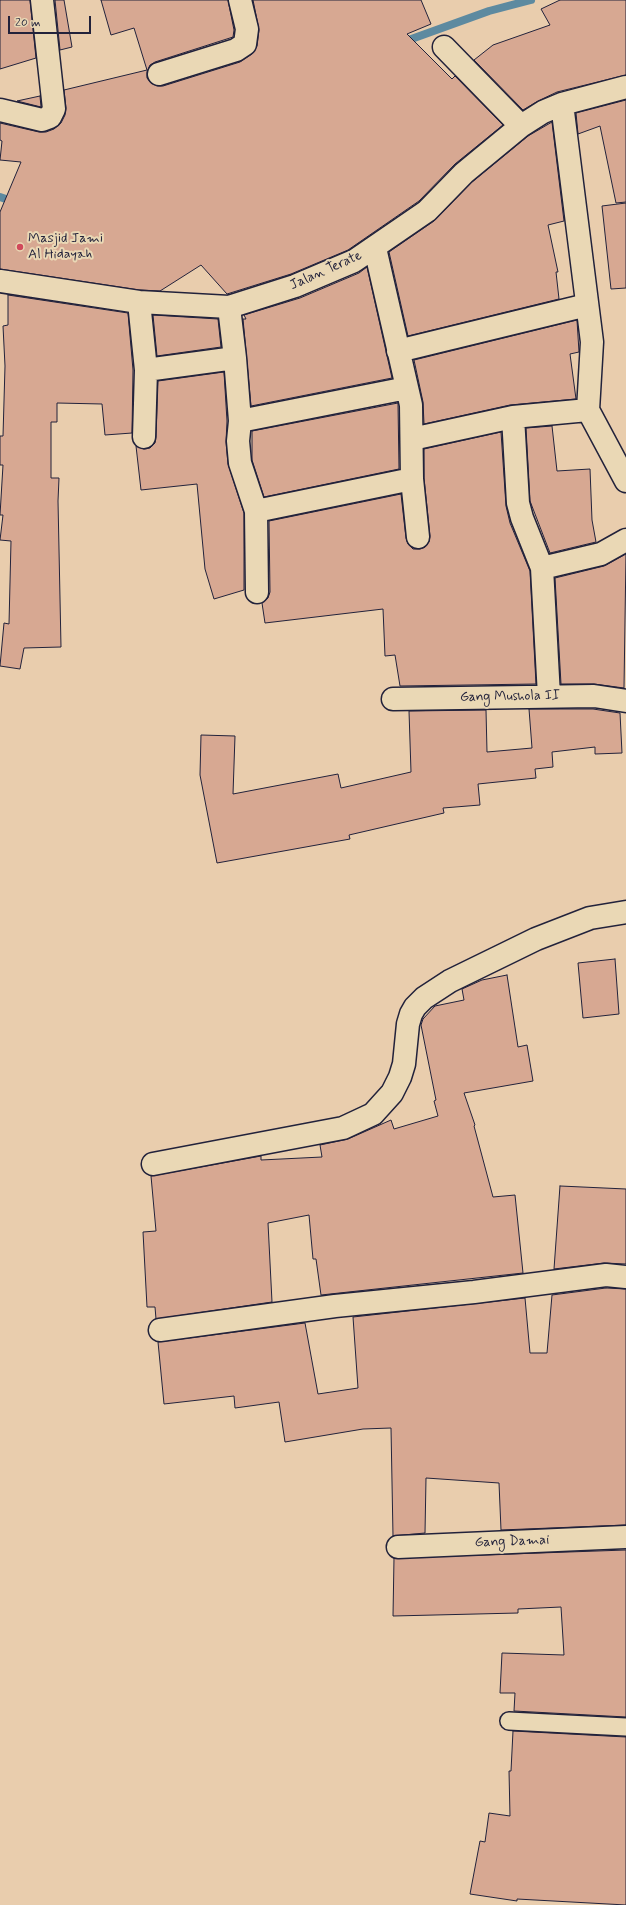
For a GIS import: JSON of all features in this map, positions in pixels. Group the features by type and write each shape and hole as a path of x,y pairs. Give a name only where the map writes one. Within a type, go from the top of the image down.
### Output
{"street":[{"path":"0,110 42,120 50,116 54,109 42,0"},
{"path":"159,74 236,50 245,44 247,29 243,5 240,0"},
{"path":"444,47 521,126"},
{"name":"Jalan Terate","path":"0,281 138,302 229,307 295,286 354,261 427,211 464,173 521,126 543,112 562,104 626,87"},
{"path":"562,104 592,342 588,410 626,481"},
{"path":"375,248 411,405 412,479 418,537"},
{"path":"138,302 146,370 144,436"},
{"path":"398,350 587,305"},
{"path":"229,307 240,421 238,441 240,463 256,511 257,592"},
{"path":"146,370 235,358"},
{"path":"240,421 407,388"},
{"path":"412,439 513,417 588,410"},
{"path":"513,417 518,503 522,518 542,568 549,696"},
{"path":"256,511 412,479"},
{"path":"542,568 601,554 626,540"},
{"name":"Gang Mushola II","path":"393,699 594,696 626,701"},
{"path":"153,1164 344,1128 373,1114 392,1093 400,1077 404,1064 410,1019 414,1007 424,998 450,981 536,939 590,918 626,912"},
{"path":"160,1330 335,1306 474,1292 606,1275 626,1277"},
{"name":"Gang Damai","path":"398,1547 626,1537"}],"lane":[{"path":"509,1721 626,1727"}],"building":[{"path":"0,0 30,0 36,58 0,69"},
{"path":"55,0 64,0 72,47 60,50"},
{"path":"101,0 228,0 234,30 233,37 155,62 150,65 147,72 147,78 151,83 157,86 163,86 240,62 252,54 257,46 259,30 253,0 421,0 431,24 407,34 452,79 455,76 503,125 455,164 419,201 348,250 291,274 227,294 201,265 160,291 140,290 0,269 0,212 21,162 0,160 2,141 0,140 0,123 39,132 46,132 54,129 61,123 65,115 66,108 64,90 147,70 134,28 111,35"},
{"path":"560,0 626,0 626,75 557,92 523,110 474,60 493,45 550,25 541,9"},
{"path":"40,96 41,107 17,101"},
{"path":"626,100 626,202 616,203 600,126 578,134 576,113"},
{"path":"552,122 564,221 548,225 558,272 556,272 559,299 408,336 389,252 434,221 472,182 528,136"},
{"path":"626,203 626,288 611,289 602,206"},
{"path":"367,267 392,378 251,406 243,319 246,319 244,315 300,298 359,273"},
{"path":"8,295 128,313 133,370 132,433 105,435 102,404 57,403 57,422 51,422 51,478 59,478 58,501 61,647 24,648 20,669 0,666 4,623 9,624 11,541 0,540 3,515 0,515 3,465 0,465 0,436 3,436 5,366 3,326 8,325"},
{"path":"153,315 218,319 221,347 157,356"},
{"path":"577,320 579,352 570,354 576,399 510,405 424,424 423,402 414,360"},
{"path":"224,372 228,464 244,513 244,590 214,599 205,569 197,484 141,490 136,446 144,449 150,448 155,443 158,381"},
{"path":"398,403 399,469 264,497 252,460 252,431"},
{"path":"552,426 557,471 590,469 592,520 596,542 550,553 530,501 526,428"},
{"path":"501,432 506,506 510,523 530,571 536,684 400,686 395,655 385,656 383,609 265,623 262,603 268,598 270,592 269,521 401,494 408,544 413,549 420,549 425,547 429,542 430,536 424,478 424,449"},
{"path":"626,554 624,688 594,684 561,684 555,578 604,566"},
{"path":"529,709 593,709 620,713 622,753 595,754 595,747 552,752 553,767 535,769 536,778 478,784 480,805 443,808 444,813 349,835 350,839 217,863 200,775 201,735 235,736 233,794 338,774 341,788 411,772 409,711 486,710 487,752 532,748"},
{"path":"615,959 619,1014 583,1018 578,963"},
{"path":"507,975 518,1047 527,1045 533,1081 464,1093 475,1125 474,1126 493,1197 515,1195 523,1273 321,1295 316,1259 313,1259 309,1215 268,1223 272,1302 156,1319 155,1307 147,1307 143,1232 156,1231 151,1176 261,1156 261,1160 322,1157 320,1145 348,1139 391,1120 394,1129 438,1116 421,1025 423,1019 435,1006 464,1000 462,989 482,980"},
{"path":"560,1186 626,1189 626,1264 604,1263 554,1269"},
{"path":"606,1288 626,1289 626,1525 501,1530 499,1483 426,1478 425,1533 393,1536 391,1428 363,1429 285,1442 279,1402 235,1408 234,1396 164,1404 158,1342 305,1323 318,1394 358,1388 353,1317 525,1298 530,1353 547,1353 552,1295"},
{"path":"626,1550 626,1717 514,1711 515,1693 500,1693 502,1653 564,1655 561,1607 518,1609 518,1613 393,1616 394,1558"},
{"path":"513,1731 626,1737 626,1905 517,1899 517,1901 470,1894 480,1841 485,1842 489,1813 510,1816 509,1771 511,1771"}],"waterway":[{"path":"403,42 489,11 531,0"},
{"path":"0,197 15,202"}],"place":[{"name":"Masjid Jami Al Hidayah","path":"20,247"}]}
